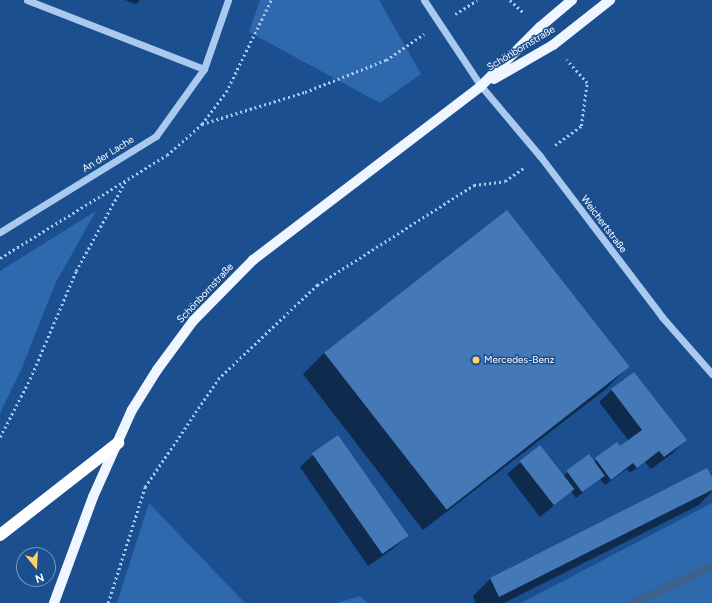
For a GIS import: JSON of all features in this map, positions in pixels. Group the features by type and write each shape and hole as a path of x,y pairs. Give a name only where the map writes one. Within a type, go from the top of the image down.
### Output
{"highway":[{"path":"0,536 118,443"}],"main road":[{"name":"Schönbornstraße","path":"54,603 93,497 132,410 161,364 193,321 253,260 481,86 540,27 572,0"},
{"name":"Schönbornstraße","path":"481,86 553,45 610,0"}],"street":[{"path":"27,0 204,69"},
{"name":"An der Lache","path":"0,232 156,136 204,69 228,0"},
{"name":"Weichertstraße","path":"424,0 481,86 540,156 662,317 712,374"}],"path":[{"path":"202,124 305,92 386,60 477,0"},
{"path":"510,0 540,27"},
{"path":"108,603 145,487 218,379 317,285 474,186 505,182 581,126 587,83 553,45"},
{"path":"0,437 30,379 76,271 125,182"}],"shaded area":[{"path":"260,0 379,0 421,74 380,103 249,32"},
{"path":"96,211 55,284 22,368 0,413 0,271"},
{"path":"149,503 245,603 117,603"},
{"path":"712,503 712,603 521,603"},
{"path":"360,596 368,603 336,603"}],"building":[{"name":"Mercedes-Benz","path":"507,210 630,367 447,510 324,353"},
{"path":"634,372 687,440 664,457 659,451 637,468 633,463 611,480 595,458 617,442 620,446 642,430 611,389"},
{"path":"338,435 409,536 382,554 312,453"},
{"path":"540,445 574,489 554,505 520,461"},
{"path":"589,454 605,476 582,492 566,470"},
{"path":"707,468 712,477 712,490 499,597 490,578"}],"waterway":[{"path":"631,603 712,566"}],"place":[{"name":"Mercedes-Benz","path":"476,360"}]}
